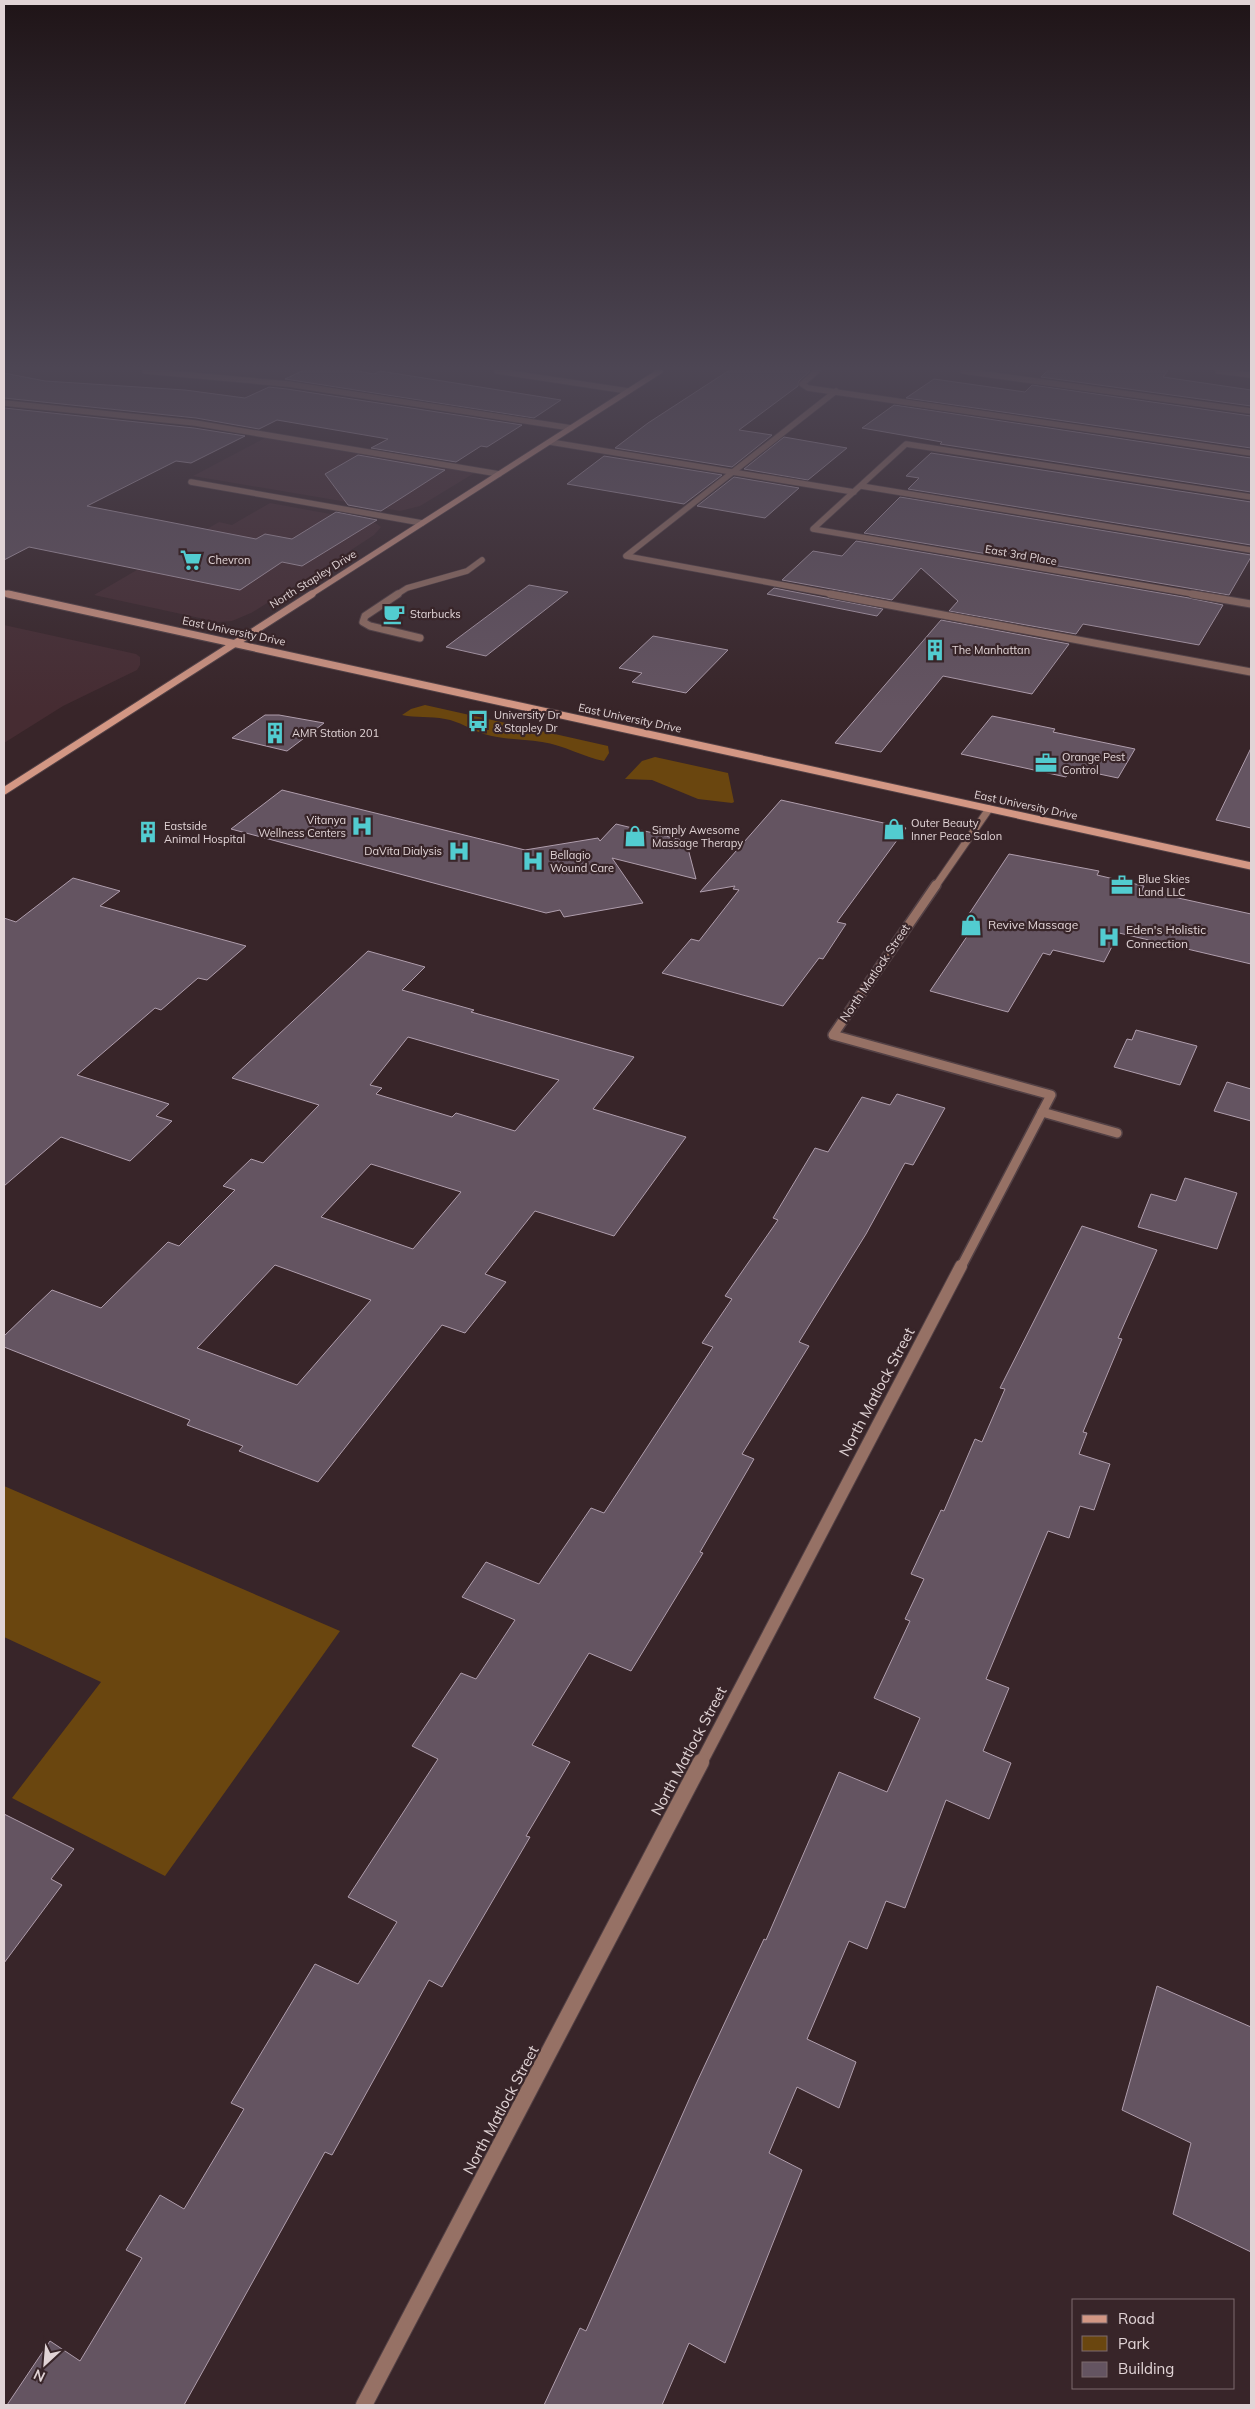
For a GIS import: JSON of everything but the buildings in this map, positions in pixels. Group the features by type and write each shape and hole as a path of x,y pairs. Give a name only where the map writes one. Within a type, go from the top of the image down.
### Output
{"main road":[{"name":"North Stapley Drive","path":"4,792 484,483"},
{"name":"East University Drive","path":"4,593 235,642 1251,866"}],"street":[{"path":"199,483 422,523"},
{"path":"718,483 626,556 1251,672"},
{"path":"802,483 854,492 863,483"},
{"path":"1163,483 1251,497"},
{"path":"860,486 1251,550"},
{"name":"East 3rd Place","path":"854,492 813,529 1251,604"},
{"path":"420,638 370,626 362,622 365,616 407,588 467,571 482,560"},
{"name":"North Matlock Street","path":"364,2405 1050,1095 833,1035 989,809"},
{"path":"1042,1112 1117,1132"}],"shaded area":[{"path":"237,483 457,483 420,506 400,511"},
{"path":"270,503 374,522 381,527 374,535 319,571 251,613 232,621 218,622 94,595 219,522 232,525"},
{"path":"4,625 136,654 140,657 140,665 137,670 63,706 4,743"}],"green space":[{"path":"425,705 608,746 609,753 604,761 550,744 484,734 450,720 402,715 411,709"},
{"path":"655,757 728,773 734,802 698,799 652,780 625,779 642,761"},
{"path":"4,1486 340,1631 165,1876 12,1798 101,1682 4,1637"}],"place":[{"name":"Chevron","path":"191,560"},
{"name":"Starbucks","path":"394,614"},
{"name":"The Manhattan","path":"935,650"},
{"name":"University Dr & Stapley Dr","path":"478,721"},
{"name":"AMR Station 201","path":"275,733"},
{"name":"Orange Pest Control","path":"1046,763"},
{"name":"Vitanya Wellness Centers","path":"362,826"},
{"name":"Outer Beauty Inner Peace Salon","path":"894,829"},
{"name":"Eastside Animal Hospital","path":"148,832"},
{"name":"Simply Awesome Massage Therapy","path":"635,836"},
{"name":"DaVita Dialysis","path":"459,851"},
{"name":"Bellagio Wound Care","path":"533,861"},
{"name":"Blue Skies Land LLC","path":"1122,885"},
{"name":"Revive Massage","path":"971,925"},
{"name":"Eden's Holistic Connection","path":"1109,937"}]}
